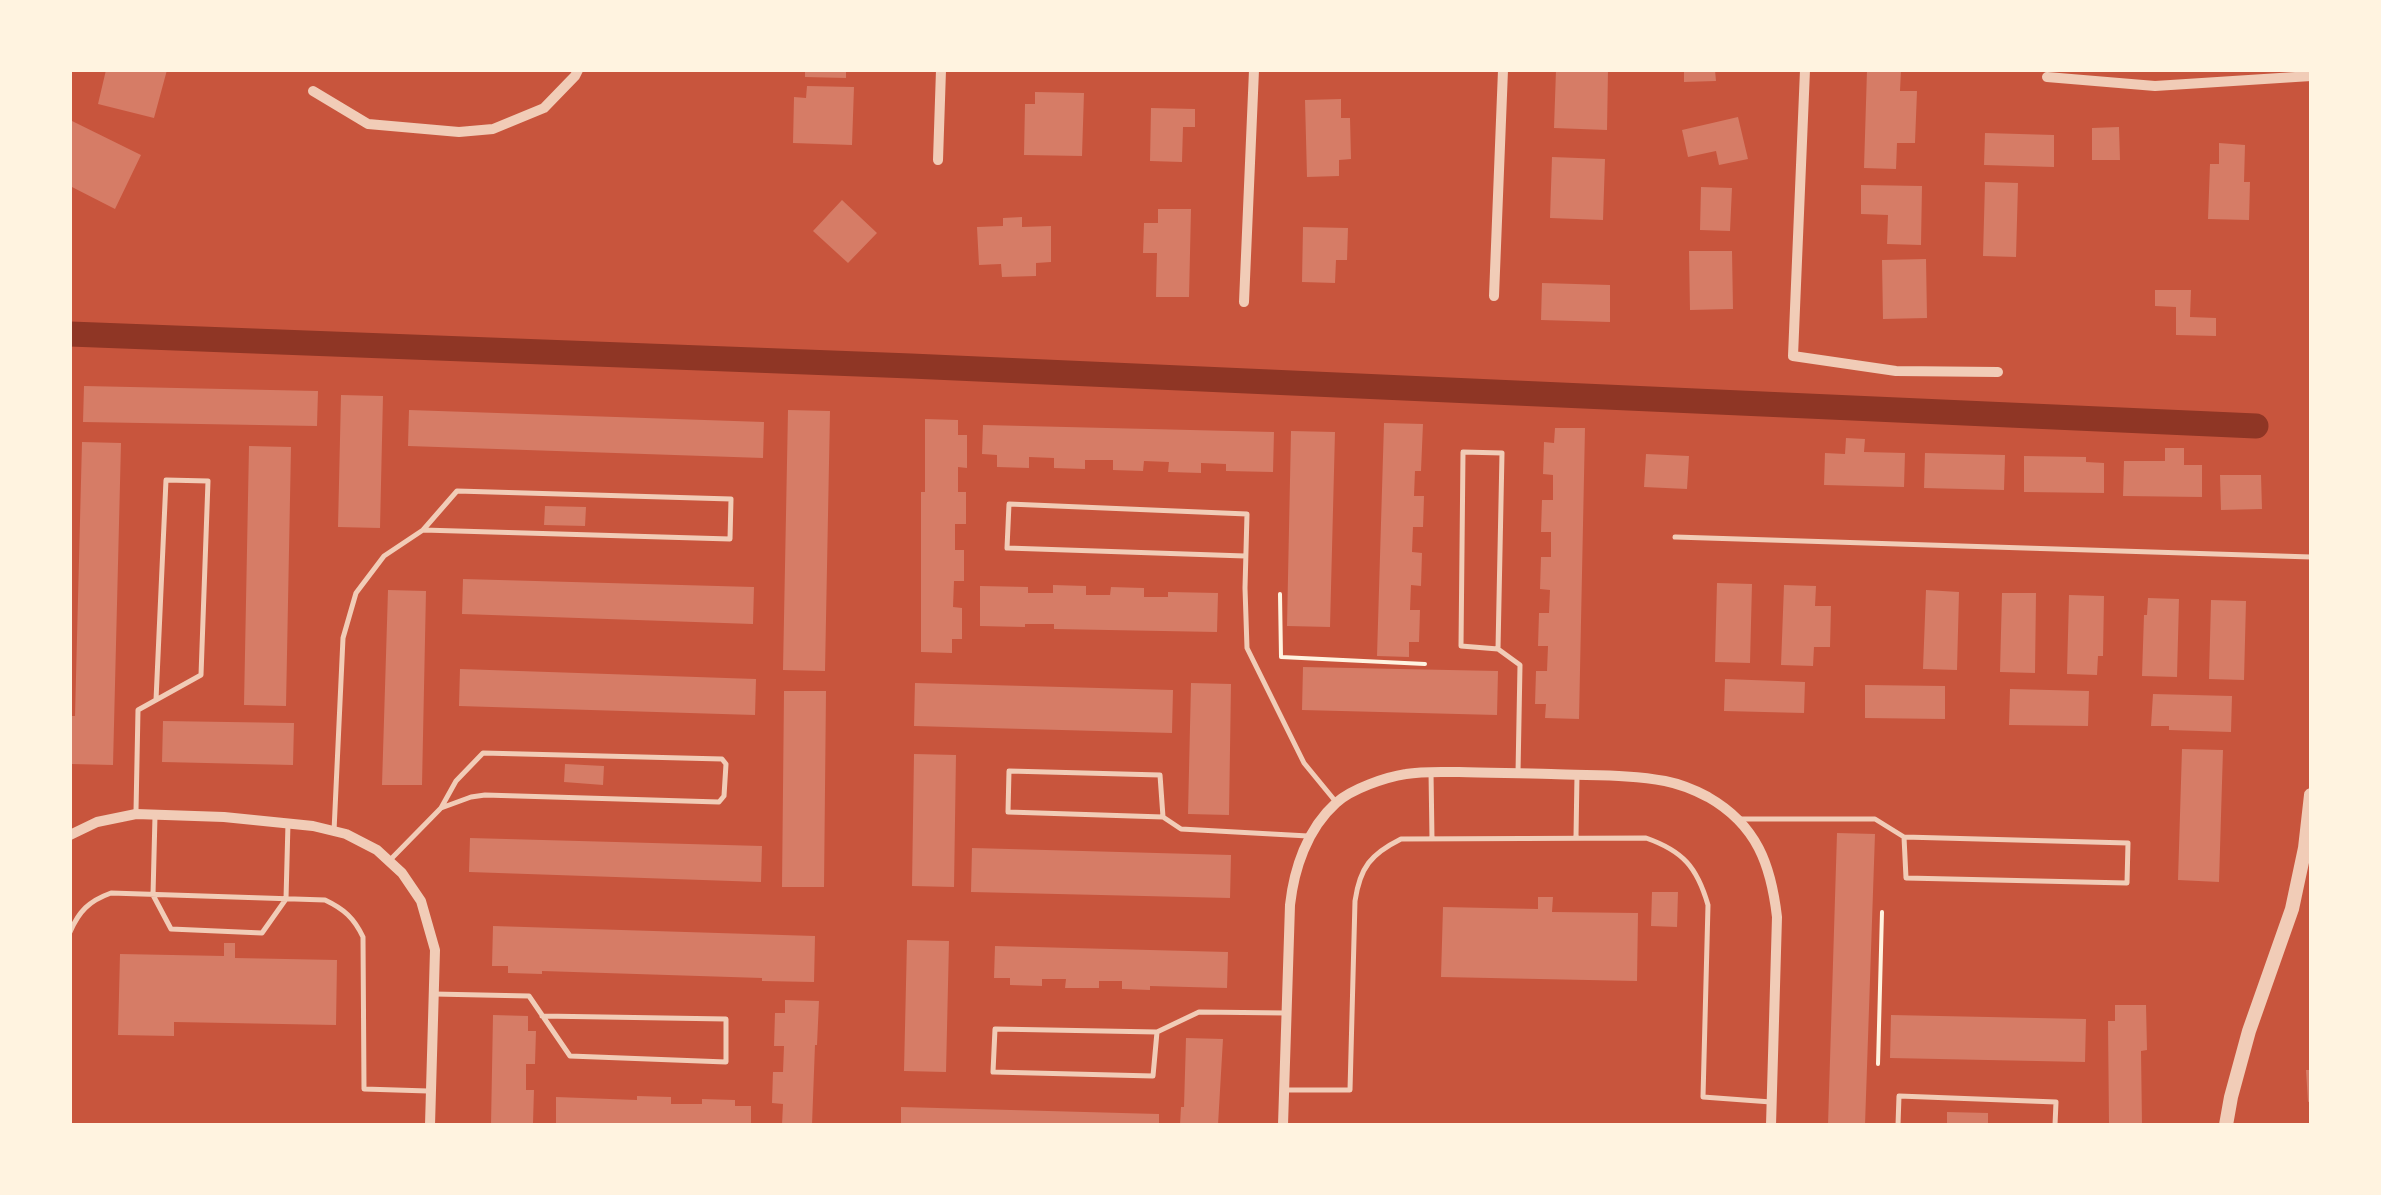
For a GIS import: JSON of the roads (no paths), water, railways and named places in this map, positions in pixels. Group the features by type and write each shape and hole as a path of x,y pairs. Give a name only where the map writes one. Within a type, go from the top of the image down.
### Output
{"street":[{"path":"313,91 368,124 459,132 493,129 544,108 578,70"},
{"path":"938,160 941,70"},
{"path":"1244,302 1254,70"},
{"path":"1494,296 1503,70"},
{"path":"1804,70 1793,356 1896,371 1998,372"},
{"path":"2047,77 2154,86 2311,76"},
{"path":"1283,1125 1292,884 1296,867 1311,836 1336,802 1391,776 1431,772 1644,778 1678,784 1710,798 1737,819 1761,852 1774,884 1777,917 1771,1125"},
{"path":"2226,1125 2248,1031 2292,909 2311,796"},
{"path":"70,835 96,822 136,814 224,817 334,830 362,841 390,860 412,886 428,916 435,950 430,1125"}],"lane":[{"path":"1498,649 1502,453 1463,452 1461,646 1498,649 1520,665 1518,773"},
{"path":"136,814 138,710 156,700 200,675 208,481 166,480 156,700"},
{"path":"334,830 343,638 356,594 384,556 423,530 457,490 731,498 730,540 423,530"},
{"path":"1245,556 1006,548 1009,504 1247,514 1247,648 1304,763 1336,802"},
{"path":"1675,537 2311,556"},
{"path":"390,860 442,808 456,781 478,756 488,752 722,759 726,764 724,796 718,802 485,795 442,808"},
{"path":"1162,817 1160,776 1009,771 1008,812 1162,817 1180,829 1311,836"},
{"path":"1431,772 1432,839"},
{"path":"1576,838 1577,776"},
{"path":"155,816 153,894 171,929 262,933 286,899 288,823"},
{"path":"1737,819 1874,819 1904,837 2128,843 2126,883 1906,878 1904,837"},
{"path":"1284,1090 1350,1090 1355,901 1358,881 1367,862 1382,848 1400,839 1646,838 1669,846 1688,862 1701,882 1708,905 1703,1097 1771,1102"},
{"path":"70,932 77,915 93,899 111,893 324,900 342,908 355,920 363,937 364,1089 431,1091"},
{"path":"434,994 529,996 542,1016 570,1056 726,1062 726,1019 542,1016"},
{"path":"1157,1032 1153,1076 993,1072 995,1029 1157,1032 1198,1012 1286,1014"},
{"path":"1898,1125 1899,1096 2056,1102 2055,1125"}],"waterway":[{"path":"70,334 911,366 2256,426"}]}
